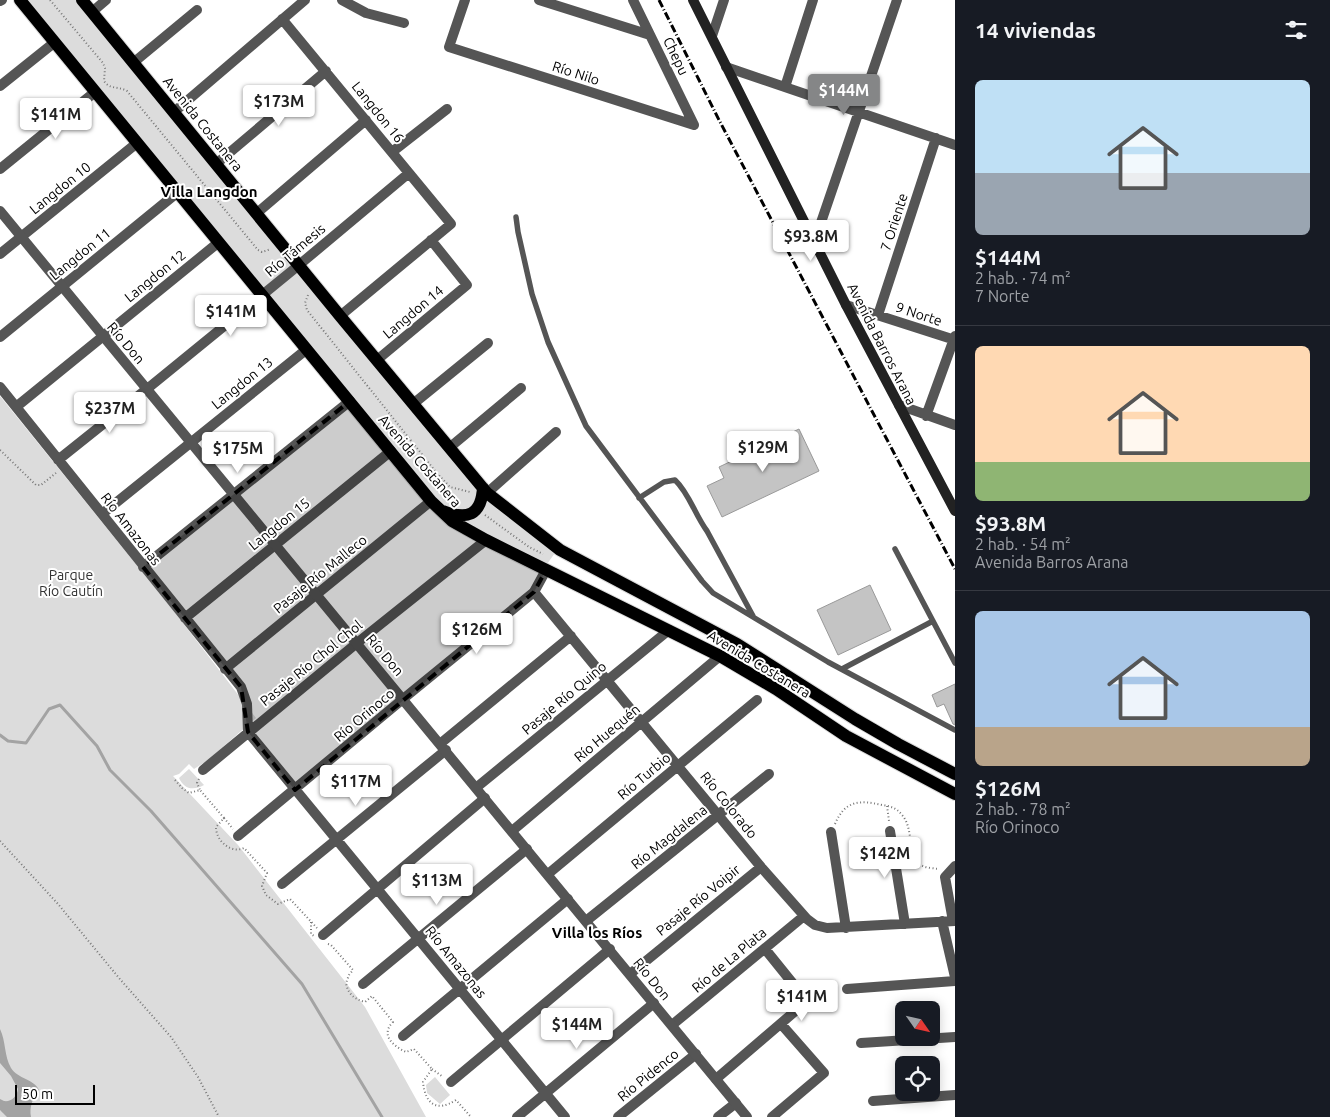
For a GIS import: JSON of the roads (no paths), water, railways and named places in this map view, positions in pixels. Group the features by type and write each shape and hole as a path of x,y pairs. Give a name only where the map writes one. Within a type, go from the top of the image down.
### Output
{"main road":[{"name":"Avenida Costanera","path":"20,0 431,501 452,521 486,540 720,656 770,685 846,736 955,794"},
{"name":"Avenida Costanera","path":"82,0 485,490 560,550 737,644 855,719 955,774"},
{"name":"Avenida Barros Arana","path":"694,0 846,305 955,511"},
{"path":"440,510 454,515 471,514 481,504 485,490"}],"street":[{"path":"92,12 106,0"},
{"path":"174,112 305,0"},
{"path":"342,0 366,13 404,23"},
{"name":"Río Nilo","path":"466,0 449,47 694,125"},
{"path":"539,0 650,35"},
{"name":"Chepu","path":"632,0 694,125"},
{"path":"712,36 724,0"},
{"path":"784,87 813,0"},
{"path":"815,240 897,0"},
{"path":"133,63 197,10"},
{"name":"Langdon 16","path":"282,19 451,224 431,240"},
{"path":"0,86 55,42"},
{"path":"726,67 955,145"},
{"path":"216,164 326,71"},
{"path":"0,169 95,92"},
{"path":"392,152 447,109"},
{"path":"257,213 366,120"},
{"name":"7 Oriente","path":"878,315 936,138"},
{"name":"Langdon 10","path":"0,254 137,143"},
{"name":"Río Támesis","path":"59,465 146,389 409,173"},
{"name":"Langdon 11","path":"0,337 178,192"},
{"name":"Río Don","path":"0,212 443,746 747,1117"},
{"path":"340,316 431,240"},
{"name":"Langdon 14","path":"377,360 468,286 431,240"},
{"name":"Langdon 12","path":"16,407 219,242"},
{"name":"9 Norte","path":"846,305 955,339"},
{"path":"926,416 955,339"},
{"path":"413,404 488,343"},
{"name":"Langdon 13","path":"102,514 307,349"},
{"name":"Río Amazonas","path":"0,387 59,465 102,514 241,687 247,704 248,732 565,1117"},
{"path":"449,448 521,388"},
{"path":"143,567 350,401"},
{"path":"899,405 955,425"},
{"path":"485,490 556,432"},
{"name":"Langdon 15","path":"184,618 391,451"},
{"name":"Pasaje Río Malleco","path":"225,669 431,501"},
{"name":"Pasaje Río Chol Chol","path":"202,770 486,540"},
{"name":"Río Orinoco","path":"238,836 534,592 546,570"},
{"name":"Río Colorado","path":"534,592 608,679 761,867 811,923 821,927 846,928 954,921"},
{"name":"Pasaje Río Quino","path":"477,788 668,630"},
{"path":"282,884 571,636"},
{"name":"Río Huequén","path":"512,831 720,656"},
{"name":"Río Turbio","path":"548,874 757,700"},
{"name":"Río Magdalena","path":"586,921 769,774"},
{"path":"321,939 485,798"},
{"path":"890,831 905,924"},
{"path":"831,832 846,928"},
{"path":"363,984 527,849"},
{"path":"954,921 945,877 955,866"},
{"name":"Pasaje Río Voipir","path":"630,974 761,867"},
{"path":"402,1036 568,899"},
{"name":"Río de La Plata","path":"672,1025 804,916"},
{"path":"942,921 955,977"},
{"path":"451,1082 610,949"},
{"path":"716,1079 807,1001 765,949"},
{"path":"847,988 955,981"},
{"path":"517,1117 654,1003"},
{"path":"772,1117 824,1073 781,1024"},
{"path":"861,1043 955,1037"},
{"name":"Río Pidenco","path":"618,1117 696,1054"},
{"path":"873,1101 955,1095"},
{"path":"718,1117 736,1103"}],"lane":[{"path":"516,217 532,294 548,342 586,426 702,581 713,593 842,669 955,730"},
{"path":"639,498 664,482 675,480 681,486 754,617"},
{"path":"896,549 955,663"},
{"path":"842,669 933,621"}],"waterway":[{"path":"0,735 8,741 26,743 49,709 60,705 97,746 110,770 151,811 302,984 382,1117"}],"railway":[{"path":"659,0 719,120 955,569"}],"district":[{"name":"Villa Langdon","path":"209,192"},
{"name":"Villa los Ríos","path":"597,933"}],"park label":[{"name":"Parque Río Cautín","path":"71,584"}]}
